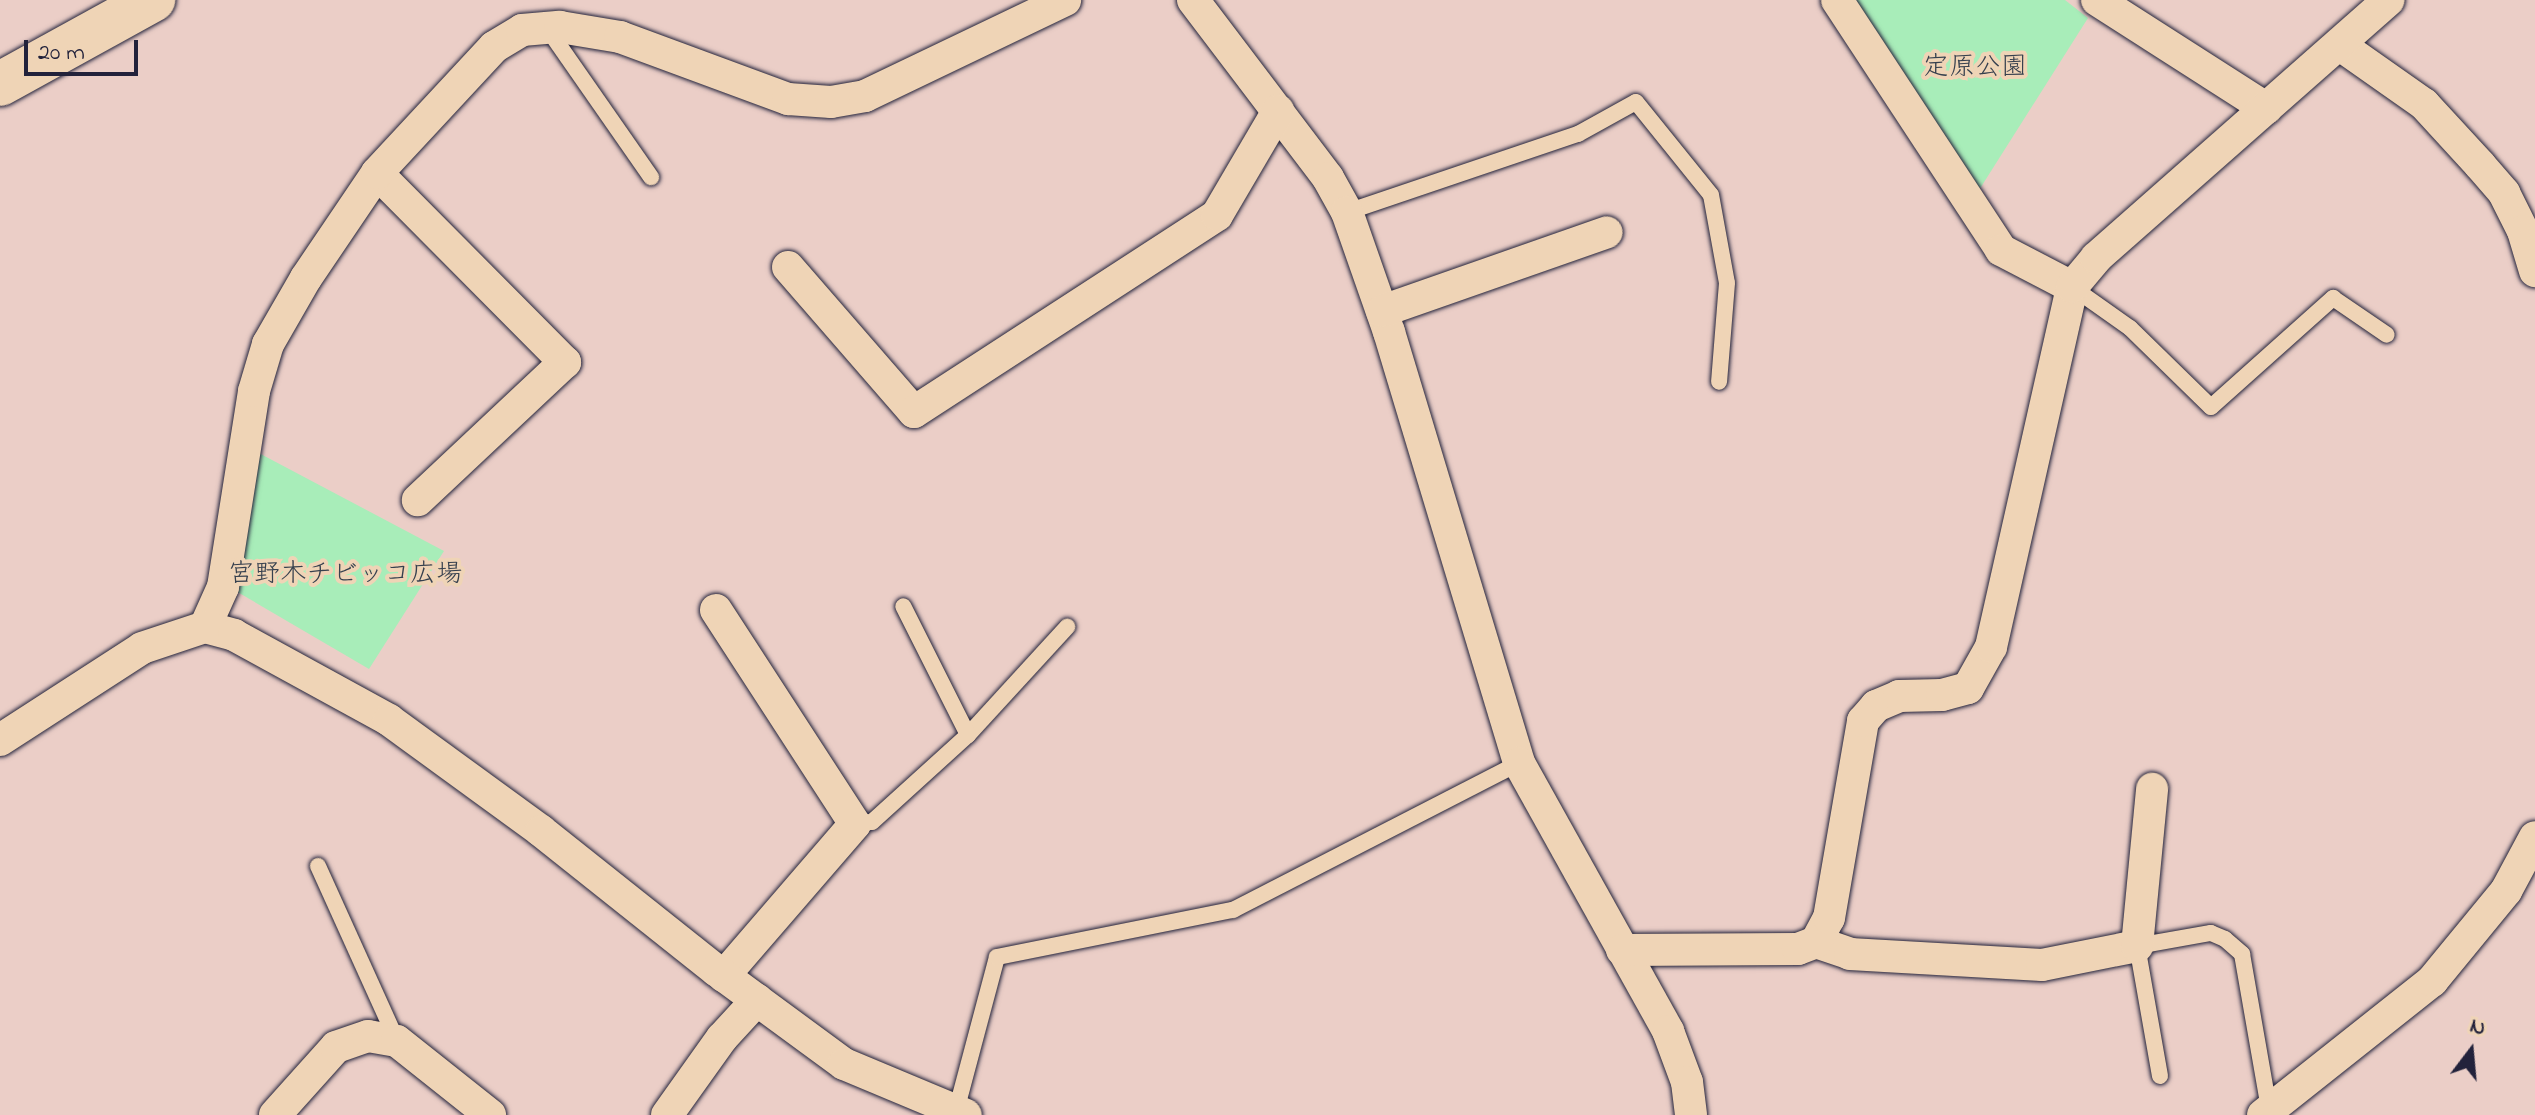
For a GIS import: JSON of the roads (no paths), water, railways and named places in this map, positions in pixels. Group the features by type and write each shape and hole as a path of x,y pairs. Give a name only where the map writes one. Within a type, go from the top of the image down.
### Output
{"highway":[{"path":"0,84 153,0"}],"street":[{"path":"205,627 223,587 254,391 268,344 306,278 377,173 494,47 522,30 547,28 620,37 788,99 831,102 865,96 1065,0"},
{"path":"1193,0 1328,178 1347,212 1382,311 1519,763 1668,1031 1687,1082 1691,1115"},
{"path":"1837,0 2001,250 2072,287"},
{"path":"2097,0 2266,108"},
{"path":"1622,950 1798,949 1816,942 1829,918 1863,721 1876,706 1899,696 1942,695 1968,688 1991,647 2072,287 2096,258 2389,0"},
{"path":"2340,45 2424,104 2480,165 2504,193 2523,231 2535,271"},
{"path":"788,267 914,412 1217,215 1278,111"},
{"path":"377,173 565,362 418,500"},
{"path":"1382,311 1607,232"},
{"path":"716,610 855,824 724,976"},
{"path":"0,740 142,648 205,627 234,635 389,720 541,831 724,976 844,1064 961,1113"},
{"path":"1816,942 1850,954 2042,965 2137,946 2152,789"},
{"path":"2266,1112 2432,981 2506,891 2535,837"},
{"path":"667,1115 722,1038 757,1000"},
{"path":"275,1115 336,1047 368,1036 397,1041 490,1115"}],"lane":[{"path":"547,28 651,177"},
{"path":"1347,212 1578,134 1636,102 1711,195 1727,283 1719,382"},
{"path":"2072,287 2130,328 2211,407 2333,298 2387,335"},
{"path":"903,606 968,735"},
{"path":"855,824 872,822 968,735 1067,627"},
{"path":"961,1113 997,957 1233,910 1519,763"},
{"path":"318,866 397,1041"},
{"path":"2160,1076 2137,946 2211,933 2225,939 2242,954 2266,1112"}],"park label":[{"name":"定原公園","path":"1975,69"},
{"name":"宮野木チビッコ広場","path":"345,576"}]}
